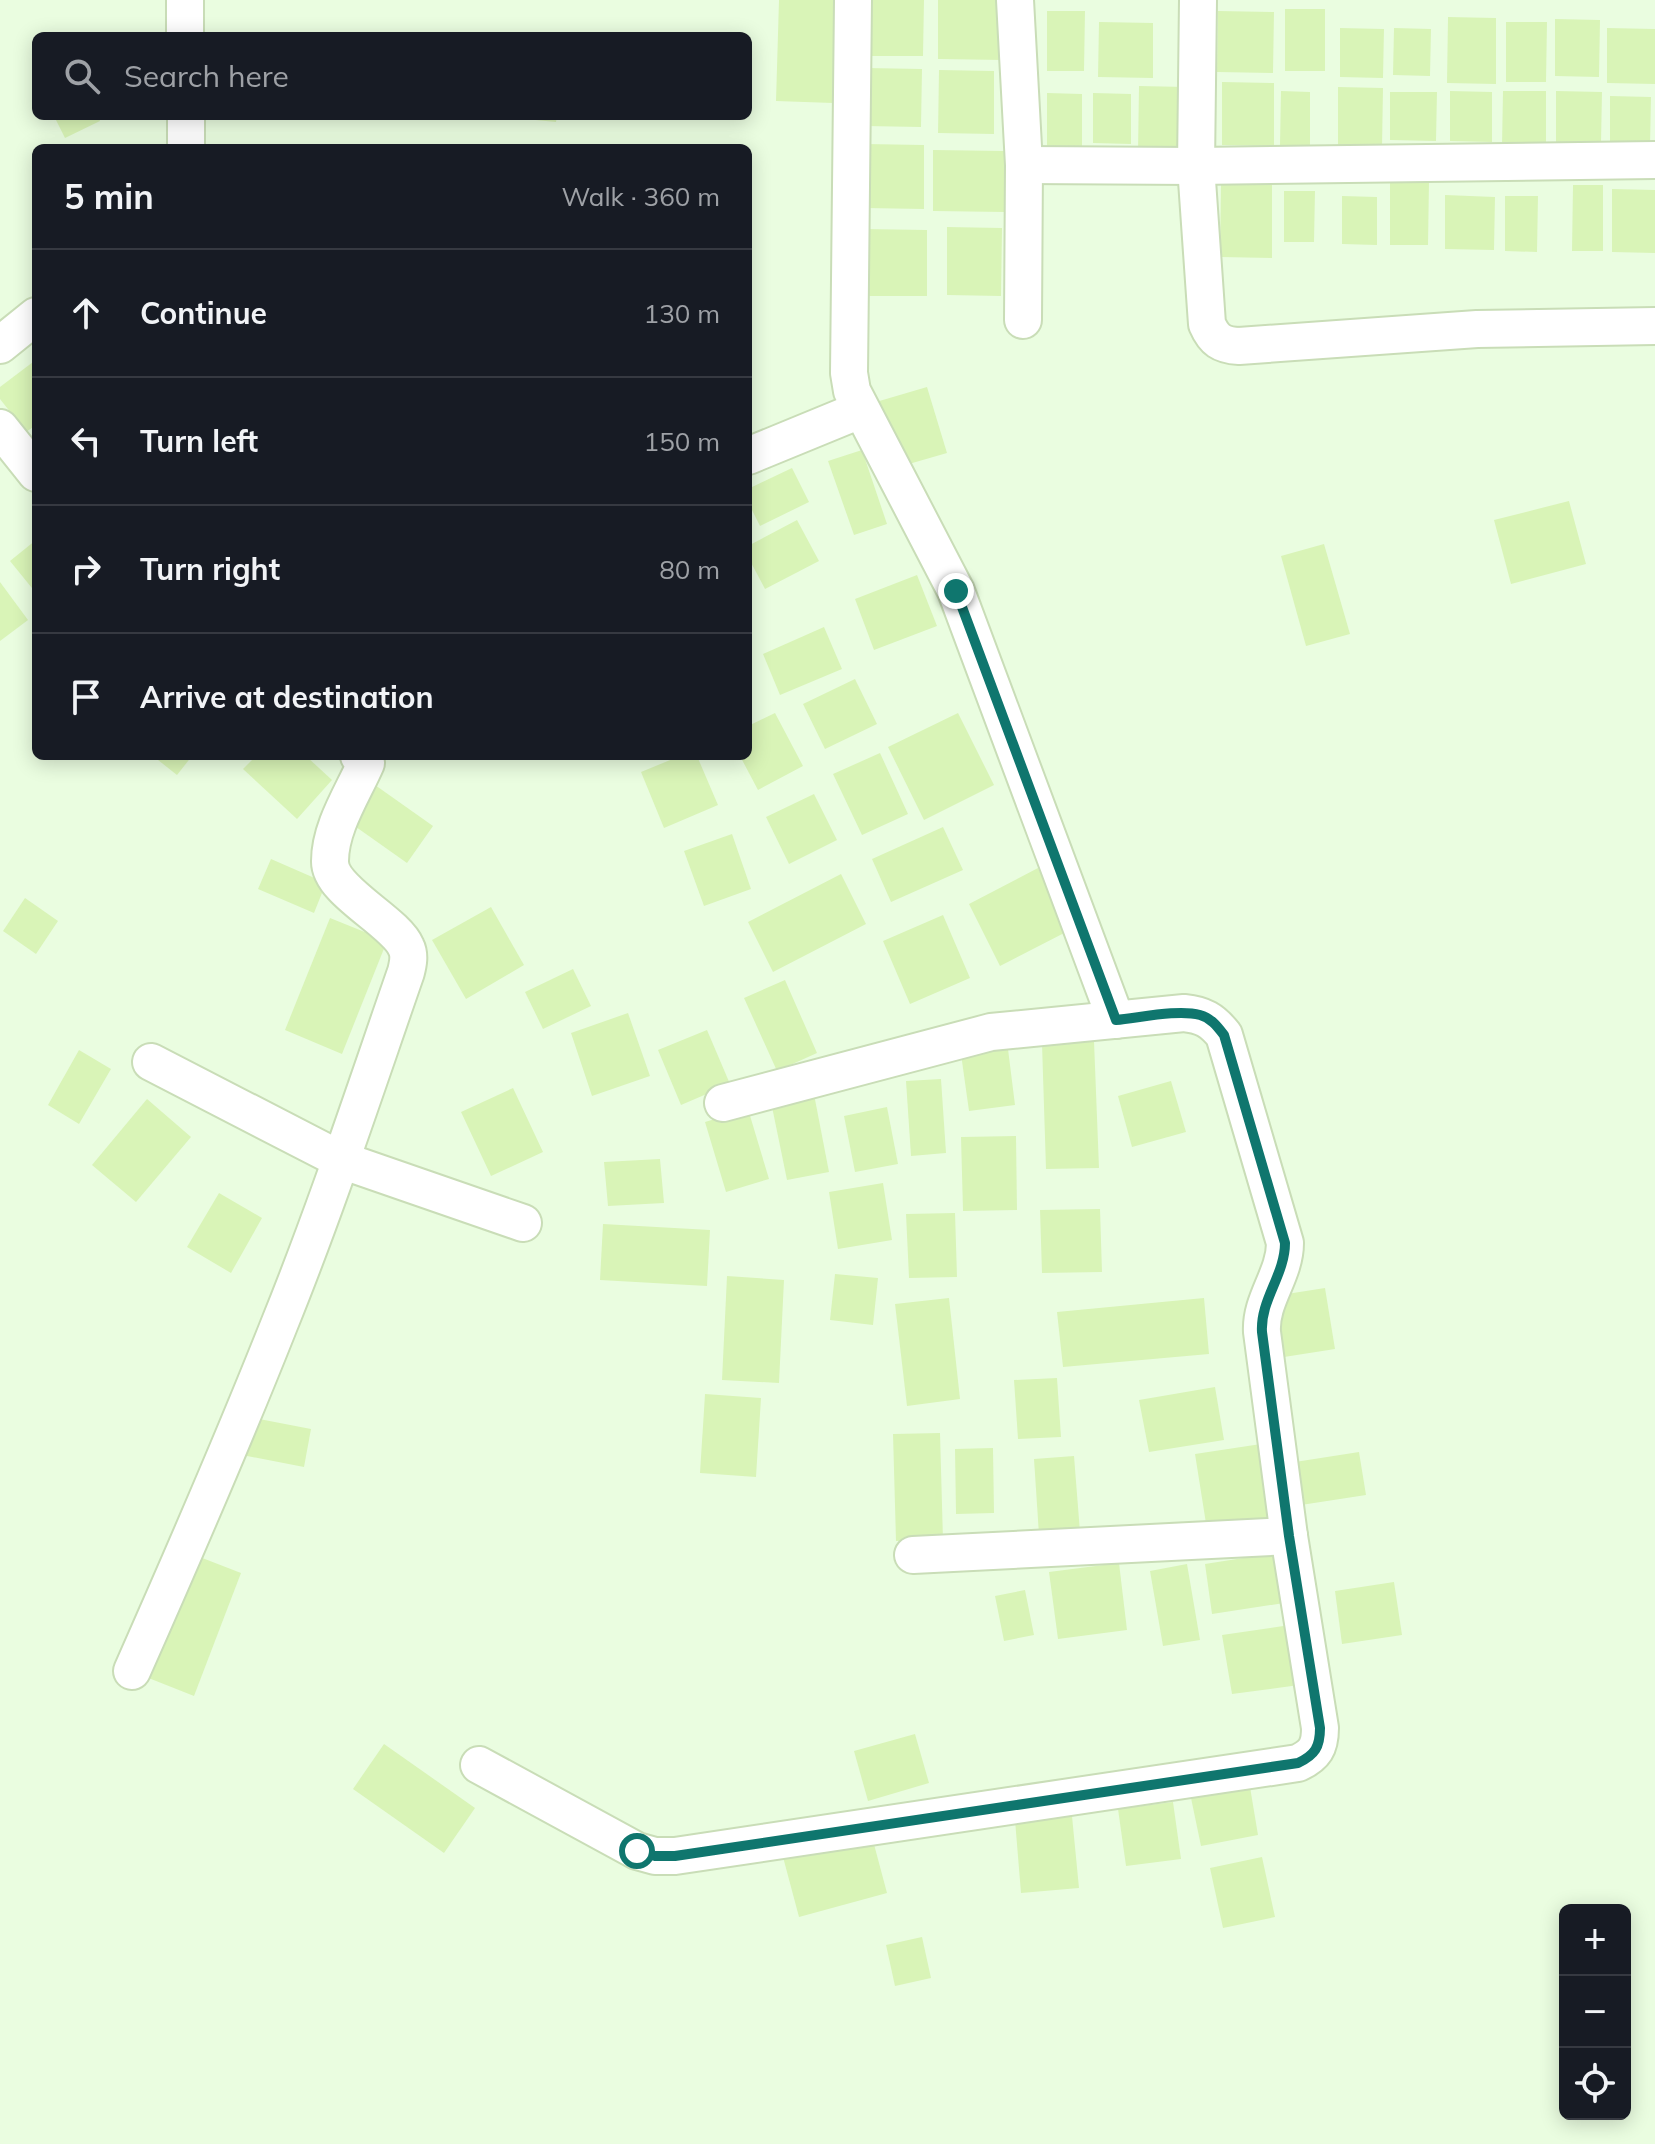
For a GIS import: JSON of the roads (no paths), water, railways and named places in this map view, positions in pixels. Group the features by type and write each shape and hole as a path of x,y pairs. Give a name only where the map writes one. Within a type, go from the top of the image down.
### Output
{"street":[{"path":"185,0 185,32"},
{"path":"853,0 849,373 852,391 952,580 1116,1020"},
{"path":"1015,0 1024,165 1023,320"},
{"path":"1198,0 1196,166 1207,324 1213,337 1225,345 1477,329 1655,326"},
{"path":"186,120 186,144"},
{"path":"1024,165 1655,160"},
{"path":"0,345 32,319"},
{"path":"752,454 860,410"},
{"path":"0,428 32,468"},
{"path":"132,1671 280,1324 341,1160 409,960 407,948 399,937 344,888 329,866 332,840 364,760"},
{"path":"479,1765 637,1851 655,1856 690,1854 1298,1763 1311,1757 1320,1744 1261,1322 1283,1267 1285,1243 1224,1035 1214,1021 1184,1013 991,1032 723,1103"},
{"path":"151,1062 341,1160 523,1223"},
{"path":"913,1555 1289,1536"}]}
